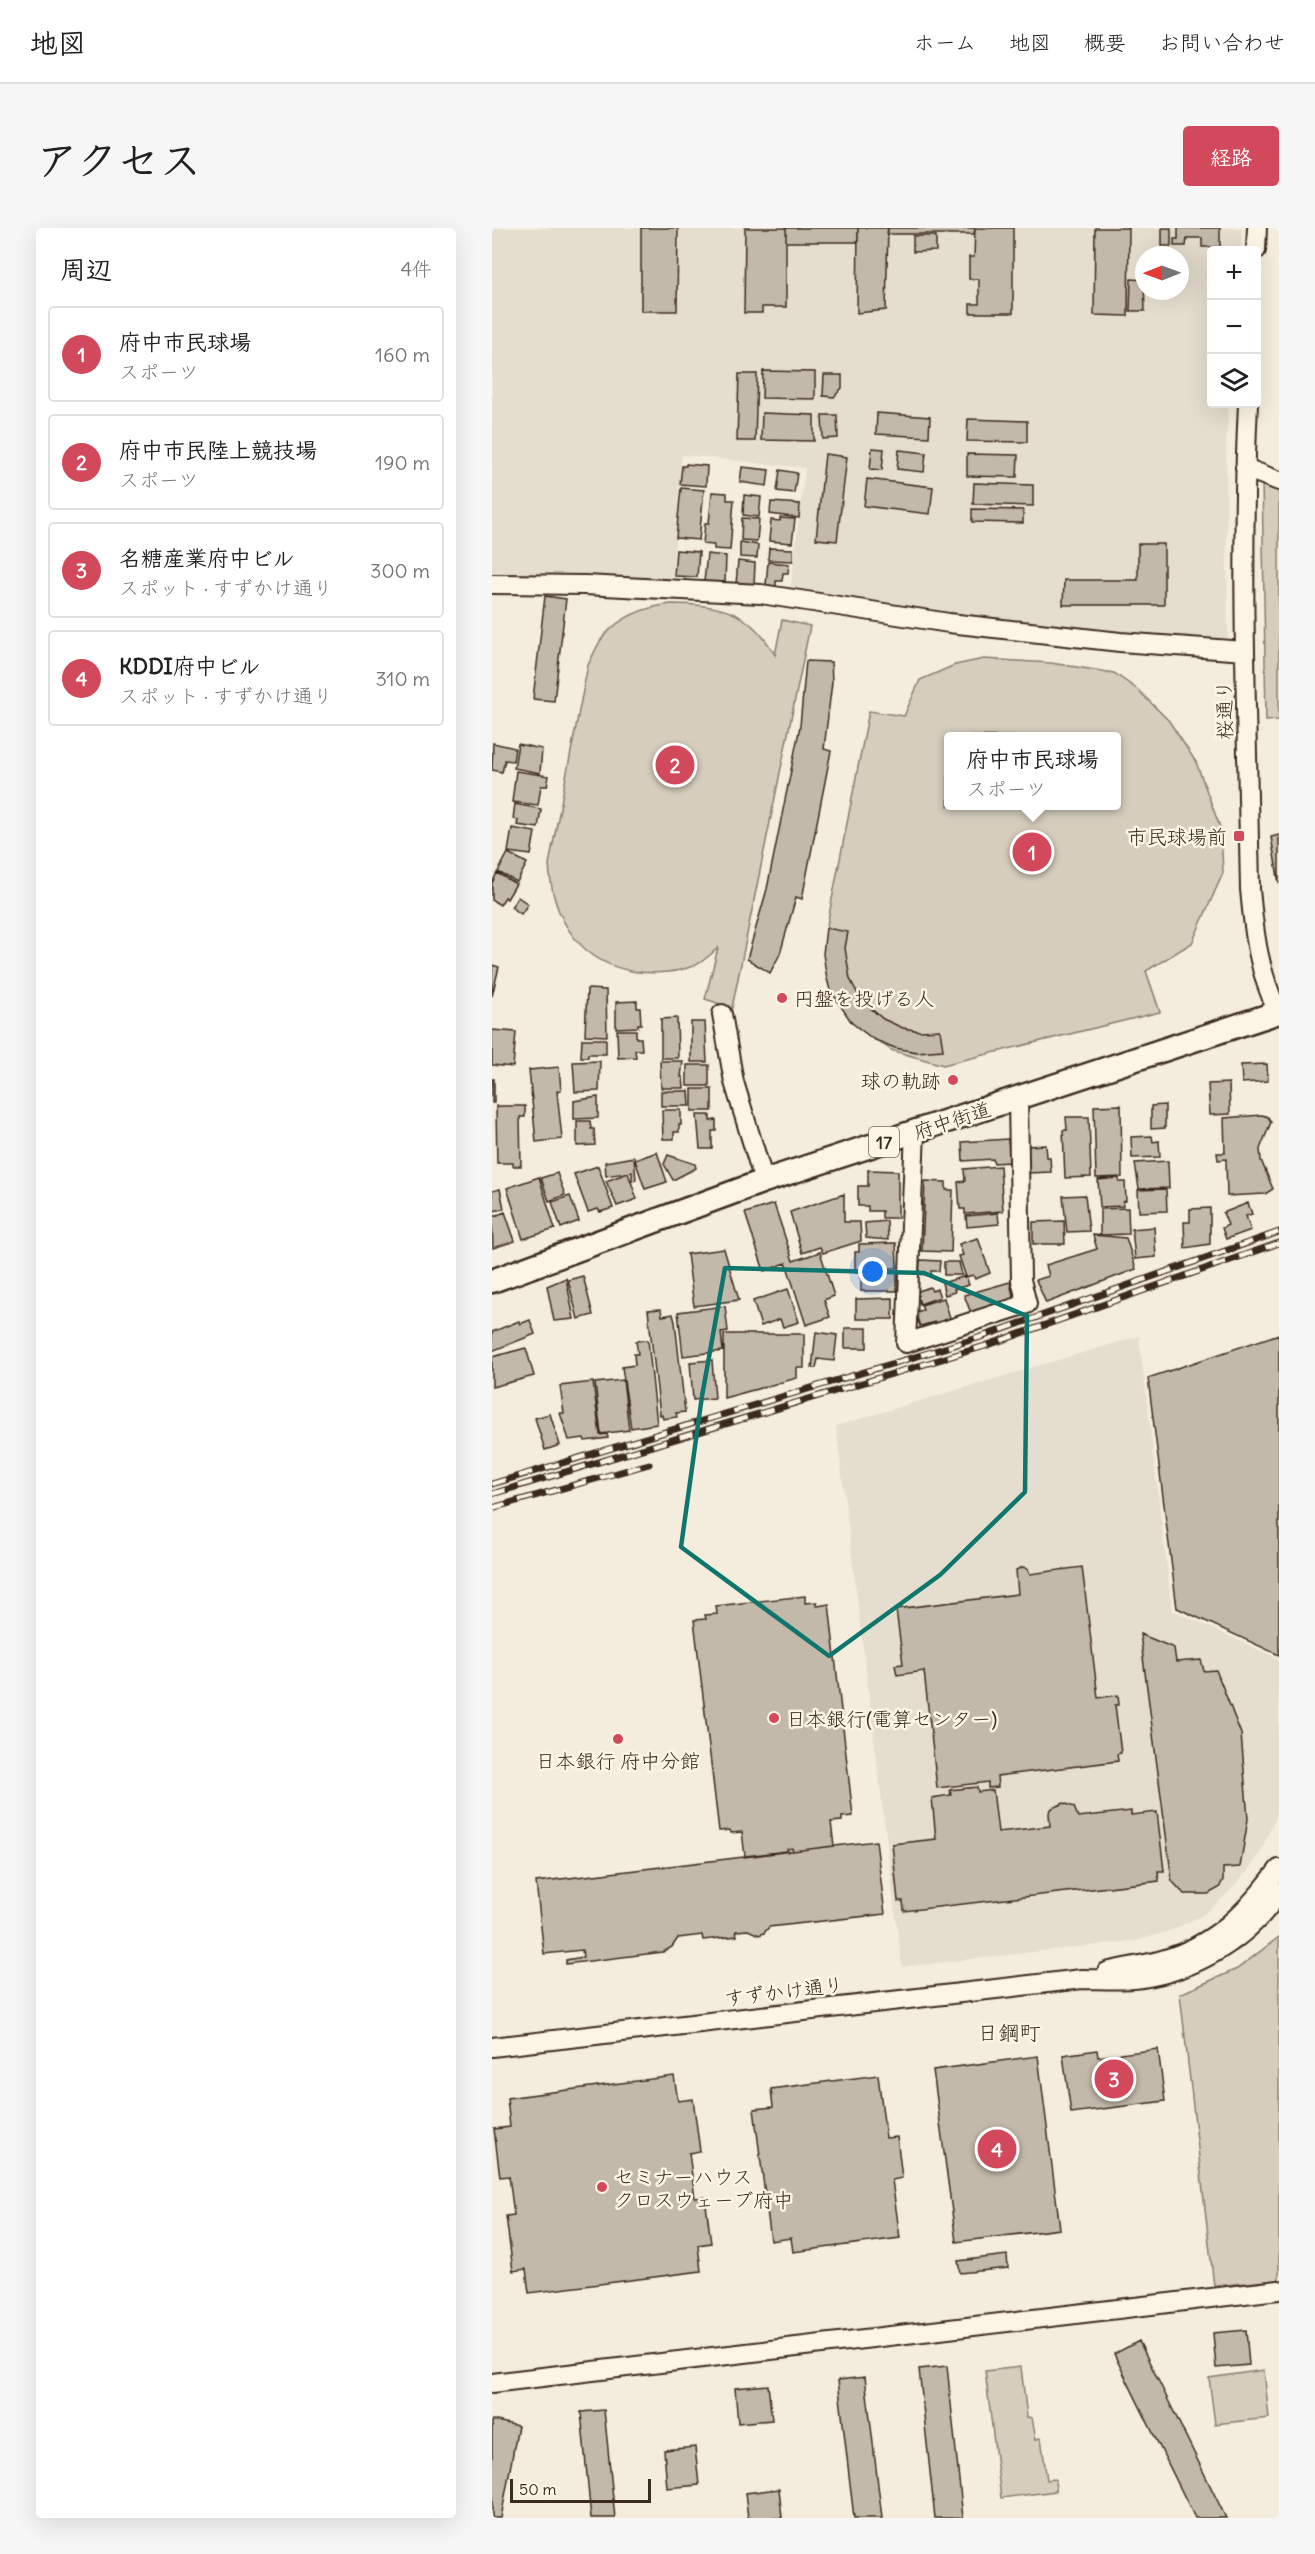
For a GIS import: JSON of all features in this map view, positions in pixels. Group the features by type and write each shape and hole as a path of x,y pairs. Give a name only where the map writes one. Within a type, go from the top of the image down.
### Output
{"main road":[{"name":"府中街道","path":"492,1281 764,1181 1279,1013"}],"street":[{"path":"1256,246 1257,228"},
{"name":"桜通り","path":"1248,408 1245,468 1245,651 1251,899 1254,931 1266,988 1279,1013"},
{"path":"1245,468 1279,481"},
{"path":"492,584 585,585 761,594 949,623 1120,642 1245,651"},
{"path":"722,1014 734,1082 764,1181"},
{"path":"915,1132 906,1343 1027,1304 1021,1280 1018,1099"},
{"name":"すずかけ通り","path":"1082,1979 1168,1958 1204,1943 1244,1913 1279,1869"},
{"name":"すずかけ通り","path":"492,2047 1082,1979 1142,1978 1163,1974 1203,1959 1221,1949 1251,1925 1279,1892"},
{"path":"492,2383 1279,2290"}],"highlighted area":[{"path":"725,1268 924,1273 1027,1316 1025,1492 940,1575 829,1656 681,1547 702,1396"}],"shaded area":[{"path":"492,228 1242,228 1241,246 1207,246 1207,408 1229,408 1226,443 1228,646 1120,637 790,593 805,468 682,455 672,580 492,577"},
{"path":"1262,479 1279,486 1279,720 1266,721"},
{"path":"671,604 718,608 732,613 755,628 775,655 782,620 810,626 732,1008 705,999 718,948 696,965 675,971 645,973 617,967 585,949 573,936 563,920 551,884 549,864 588,665 602,639 618,623 643,610"},
{"path":"984,659 1051,663 1114,673 1138,690 1169,721 1196,762 1221,830 1223,873 1192,943 1146,971 1160,1012 943,1065 891,1050 858,1027 834,990 824,958 827,925 869,711 904,716 920,680 955,665"},
{"path":"1139,1336 1172,1610 1279,1659 1279,1809 1260,1853 1246,1873 1203,1915 1172,1930 1140,1940 902,1967 836,1426"},
{"path":"1279,1937 1279,2280 1214,2286 1180,1994 1237,1969"},
{"path":"1021,2367 1027,2417 1032,2418 1036,2439 1041,2438 1047,2480 1055,2479 1056,2491 1001,2498 985,2371"},
{"path":"1264,2370 1269,2418 1215,2424 1209,2378"}],"building":[{"path":"641,228 678,228 677,311 641,311"},
{"path":"745,228 786,228 786,307 762,307 762,313 744,313"},
{"path":"786,228 858,228 858,242 786,242"},
{"path":"858,228 888,228 886,310 857,313"},
{"path":"888,228 975,228 974,234 887,234"},
{"path":"975,228 1013,228 1013,313 970,313 970,304 979,304 979,279 969,279 969,257 974,257"},
{"path":"1095,228 1129,228 1128,316 1094,315"},
{"path":"1162,228 1171,228 1171,246 1162,246"},
{"path":"1178,228 1220,228 1220,246 1202,247 1202,238 1187,238 1186,246 1174,246 1174,239 1178,239"},
{"path":"913,236 936,236 936,251 913,252"},
{"path":"1131,279 1135,279 1135,300 1145,300 1145,311 1130,311"},
{"path":"763,371 815,372 815,399 762,398"},
{"path":"739,374 757,374 755,441 737,441"},
{"path":"824,375 842,375 842,388 834,397 823,396"},
{"path":"762,413 814,415 814,441 761,440"},
{"path":"877,413 930,417 929,437 876,434"},
{"path":"822,415 837,415 838,438 823,439"},
{"path":"968,419 1027,421 1027,442 967,441"},
{"path":"872,448 884,449 882,470 870,469"},
{"path":"899,450 926,453 924,472 897,469"},
{"path":"825,454 847,457 837,541 816,539"},
{"path":"967,454 1018,455 1017,477 967,476"},
{"path":"686,464 707,466 706,486 680,484 682,466"},
{"path":"742,467 769,470 767,486 740,482"},
{"path":"780,470 797,473 794,493 777,491"},
{"path":"867,479 933,487 930,514 864,506"},
{"path":"974,483 1033,485 1033,506 973,504"},
{"path":"681,488 704,490 699,540 676,538"},
{"path":"712,492 727,493 727,500 734,500 730,550 714,549 714,545 703,544 705,523 709,523"},
{"path":"744,495 761,497 759,517 743,515"},
{"path":"771,502 800,504 799,518 770,514"},
{"path":"972,509 1023,510 1023,523 972,522"},
{"path":"742,518 759,519 757,541 741,540"},
{"path":"780,518 795,519 792,543 769,541 771,520 780,521"},
{"path":"740,542 758,545 757,558 740,557"},
{"path":"1138,544 1164,544 1164,605 1063,605 1064,580 1138,580"},
{"path":"769,548 793,549 793,561 768,560"},
{"path":"676,550 699,552 697,577 674,576"},
{"path":"707,554 726,556 725,583 704,582"},
{"path":"738,561 755,563 754,586 736,584"},
{"path":"768,562 789,564 788,573 783,573 782,581 776,581 776,586 766,585"},
{"path":"545,596 566,599 554,701 533,699"},
{"path":"806,661 831,662 832,682 824,749 831,751 802,899 796,897 780,954 770,973 747,959 767,889 800,726"},
{"path":"493,743 515,748 513,761 505,760 502,772 492,770"},
{"path":"518,744 542,749 540,773 514,768"},
{"path":"516,771 549,776 547,786 541,786 538,805 512,802"},
{"path":"515,804 541,809 538,828 517,825 518,820 513,819"},
{"path":"512,828 535,832 531,855 508,852"},
{"path":"1279,835 1279,883 1271,837"},
{"path":"508,853 527,863 517,882 498,872"},
{"path":"497,873 516,884 507,899 505,897 500,905 492,900 492,883"},
{"path":"518,897 528,904 521,914 511,907"},
{"path":"826,928 848,932 845,948 850,979 859,996 868,1006 883,1019 903,1028 920,1031 940,1030 943,1050 917,1052 895,1048 873,1039 852,1023 830,990 823,954"},
{"path":"492,965 499,967 492,996"},
{"path":"587,989 606,990 607,1036 585,1035"},
{"path":"637,1001 641,1024 638,1024 638,1027 616,1028 616,1002"},
{"path":"677,1018 678,1058 661,1058 661,1019"},
{"path":"691,1022 705,1022 707,1062 691,1062"},
{"path":"492,1030 516,1032 513,1067 492,1065"},
{"path":"617,1030 636,1030 636,1038 641,1038 642,1050 635,1050 636,1057 618,1058"},
{"path":"582,1039 606,1039 606,1054 588,1054 588,1057 581,1057"},
{"path":"600,1061 599,1091 575,1092 573,1062"},
{"path":"660,1061 683,1061 681,1077 683,1077 684,1088 661,1088"},
{"path":"1267,1064 1268,1081 1242,1083 1241,1065"},
{"path":"687,1065 709,1065 709,1086 687,1086"},
{"path":"559,1067 561,1090 557,1091 562,1139 536,1142 529,1070"},
{"path":"492,1079 494,1079 494,1103 492,1103"},
{"path":"1229,1083 1230,1114 1210,1115 1208,1084"},
{"path":"692,1089 712,1089 712,1111 692,1111"},
{"path":"661,1091 689,1091 690,1106 661,1106"},
{"path":"598,1097 598,1118 574,1119 574,1101"},
{"path":"1121,1105 1122,1177 1096,1178 1094,1106"},
{"path":"1165,1105 1165,1128 1151,1129 1151,1106"},
{"path":"496,1106 525,1106 525,1117 520,1117 521,1166 513,1166 513,1163 497,1163"},
{"path":"662,1110 681,1110 681,1125 679,1125 679,1132 674,1132 674,1139 663,1139"},
{"path":"697,1115 710,1115 710,1121 716,1120 716,1131 712,1131 712,1149 700,1149"},
{"path":"1262,1115 1268,1117 1271,1122 1260,1149 1261,1160 1273,1189 1265,1194 1227,1196 1226,1159 1218,1160 1217,1153 1225,1153 1224,1118"},
{"path":"1066,1117 1089,1117 1091,1177 1065,1178 1063,1130 1067,1130"},
{"path":"577,1121 590,1121 591,1129 594,1129 595,1145 577,1146"},
{"path":"1152,1136 1153,1142 1159,1141 1160,1157 1132,1158 1131,1137"},
{"path":"1008,1139 1010,1162 994,1163 993,1159 963,1161 962,1142"},
{"path":"1046,1145 1051,1172 1027,1173 1026,1146"},
{"path":"657,1152 667,1182 645,1189 635,1160"},
{"path":"668,1155 695,1164 696,1168 673,1180 664,1164"},
{"path":"634,1157 636,1180 632,1181 632,1172 606,1176 605,1162"},
{"path":"1168,1161 1169,1188 1139,1189 1135,1163"},
{"path":"598,1166 613,1208 600,1212 598,1209 588,1212 574,1174"},
{"path":"1000,1166 1003,1211 965,1214 965,1209 960,1209 958,1182 965,1181 964,1169"},
{"path":"868,1170 898,1171 898,1218 882,1218 882,1211 868,1211 868,1206 858,1206 858,1186 868,1186"},
{"path":"557,1173 565,1195 549,1201 541,1178"},
{"path":"628,1173 637,1199 617,1206 606,1181"},
{"path":"539,1177 555,1229 523,1239 507,1188"},
{"path":"1119,1178 1119,1182 1125,1182 1126,1201 1123,1202 1123,1206 1100,1207 1098,1180"},
{"path":"925,1181 946,1182 946,1190 953,1190 951,1252 922,1251"},
{"path":"500,1189 504,1209 492,1211 492,1191"},
{"path":"1166,1189 1167,1211 1139,1212 1138,1190"},
{"path":"844,1194 844,1222 860,1222 861,1241 823,1253 820,1247 802,1253 790,1212"},
{"path":"1085,1195 1089,1231 1067,1232 1063,1196"},
{"path":"570,1196 579,1221 561,1228 552,1202"},
{"path":"1248,1203 1252,1214 1246,1216 1251,1230 1226,1239 1222,1228 1228,1225 1223,1213"},
{"path":"774,1204 793,1261 820,1252 834,1296 824,1300 830,1317 806,1325 786,1263 764,1271 745,1213"},
{"path":"1128,1208 1129,1234 1100,1235 1100,1209"},
{"path":"1210,1208 1210,1244 1185,1248 1184,1222 1190,1222 1190,1209"},
{"path":"505,1212 515,1241 493,1248 492,1217"},
{"path":"998,1213 999,1224 967,1227 966,1216"},
{"path":"887,1221 888,1240 866,1238 865,1223"},
{"path":"1064,1221 1065,1244 1033,1244 1033,1222"},
{"path":"1154,1227 1156,1257 1135,1259 1132,1229"},
{"path":"1093,1235 1126,1238 1136,1269 1046,1303 1036,1280 1049,1276 1046,1265 1097,1249"},
{"path":"978,1238 990,1273 975,1279 973,1275 966,1277 959,1256 963,1255 959,1244"},
{"path":"896,1243 897,1268 867,1269 867,1271 855,1272 855,1252 859,1252 859,1244"},
{"path":"724,1249 739,1300 694,1306 687,1254"},
{"path":"920,1260 940,1261 939,1271 931,1271 931,1275 919,1274"},
{"path":"944,1262 959,1262 962,1275 944,1275"},
{"path":"869,1271 897,1271 897,1291 861,1291 861,1274 869,1274"},
{"path":"583,1276 593,1315 578,1319 568,1280"},
{"path":"966,1276 969,1285 954,1289 955,1292 945,1295 942,1283"},
{"path":"566,1278 574,1319 554,1321 547,1286"},
{"path":"1010,1282 1014,1300 971,1313 964,1295"},
{"path":"930,1287 932,1291 937,1289 940,1297 920,1304 916,1292"},
{"path":"788,1289 799,1322 783,1327 780,1319 761,1326 753,1301"},
{"path":"893,1298 893,1319 856,1319 856,1299"},
{"path":"944,1298 951,1321 920,1326 915,1312 923,1310 921,1305"},
{"path":"725,1306 728,1331 721,1332 723,1351 683,1356 678,1312"},
{"path":"661,1309 662,1316 673,1314 675,1322 685,1412 676,1413 677,1417 663,1419 660,1415 648,1310"},
{"path":"530,1320 535,1334 492,1351 492,1332 519,1321 520,1324"},
{"path":"845,1328 867,1328 867,1348 845,1348"},
{"path":"816,1332 837,1335 834,1361 818,1359 816,1368 812,1368"},
{"path":"724,1334 804,1334 804,1368 797,1368 797,1378 724,1398"},
{"path":"1279,1334 1279,1655 1177,1608 1148,1378"},
{"path":"648,1340 657,1424 631,1428 622,1367 635,1365 634,1354 638,1354 636,1341"},
{"path":"526,1348 534,1376 492,1387 492,1357"},
{"path":"712,1360 715,1398 693,1400 690,1362"},
{"path":"623,1380 629,1430 601,1434 595,1383"},
{"path":"593,1382 600,1435 607,1434 608,1438 585,1441 584,1438 569,1440 560,1413 564,1413 560,1386"},
{"path":"550,1414 560,1445 545,1450 535,1418"},
{"path":"1023,1567 1028,1569 1030,1574 1082,1567 1098,1698 1118,1695 1119,1705 1115,1705 1121,1753 1117,1754 1118,1761 997,1776 998,1787 988,1788 988,1782 937,1788 924,1671 897,1675 895,1665 903,1664 896,1609 1018,1594 1016,1570"},
{"name":"日本銀行(電算センター)","path":"805,1596 805,1603 817,1602 817,1606 829,1604 853,1816 842,1817 842,1821 831,1822 834,1846 793,1851 792,1848 787,1851 745,1856 742,1832 719,1831 694,1620 706,1619 705,1615 717,1614 716,1606"},
{"path":"1140,1634 1174,1648 1176,1662 1201,1660 1204,1671 1216,1670 1241,1734 1248,1819 1240,1867 1223,1868 1223,1880 1219,1888 1208,1894 1184,1894 1172,1881"},
{"path":"977,1787 978,1792 993,1790 998,1832 1050,1826 1049,1813 1052,1808 1064,1803 1074,1807 1078,1817 1131,1811 1131,1815 1157,1812 1164,1871 1158,1871 1159,1881 904,1911 903,1901 898,1901 892,1844 936,1839 932,1798 951,1795 950,1790"},
{"path":"876,1841 885,1914 769,1927 759,1935 748,1930 736,1931 737,1936 703,1940 702,1935 678,1938 672,1947 663,1952 566,1964 566,1960 583,1957 582,1950 544,1954 536,1882"},
{"path":"1158,2049 1165,2101 1071,2113 1063,2055 1097,2050 1098,2057"},
{"path":"1038,2056 1060,2229 956,2242 933,2070"},
{"path":"878,2075 886,2138 897,2137 902,2178 892,2180 900,2238 793,2252 791,2238 771,2241 754,2109 773,2107 771,2089"},
{"name":"セミナーハウス クロスウェーブ府中","path":"674,2076 678,2101 693,2099 700,2151 689,2153 695,2198 705,2197 711,2243 698,2245 701,2271 529,2293 526,2269 513,2271 506,2216 514,2215 509,2176 500,2177 494,2129 510,2127 507,2098"},
{"path":"1007,2255 1008,2268 960,2273 958,2261"},
{"path":"1246,2330 1249,2365 1216,2368 1213,2333"},
{"path":"1139,2341 1226,2518 1195,2518 1114,2354"},
{"path":"947,2366 963,2518 935,2518 919,2369"},
{"path":"865,2377 882,2518 854,2518 838,2380"},
{"path":"768,2385 772,2420 738,2423 735,2388"},
{"path":"604,2410 615,2518 591,2518 581,2412"},
{"path":"492,2420 518,2426 501,2518 492,2518"},
{"path":"695,2447 699,2485 667,2488 664,2450"},
{"path":"779,2489 782,2518 748,2518 745,2493"}],"railway":[{"path":"492,1484 981,1337 1279,1232"},
{"path":"492,1494 985,1346 1279,1243"},
{"path":"492,1508 649,1464"}],"place":[{"name":"府中市民陸上競技場","path":"675,765"},
{"name":"市民球場前","path":"1239,836"},
{"name":"府中市民球場","path":"1032,852"},
{"name":"円盤を投げる人","path":"782,998"},
{"name":"球の軌跡","path":"953,1080"},
{"name":"日本銀行(電算センター)","path":"774,1718"},
{"name":"日本銀行 府中分館","path":"618,1739"},
{"name":"名糖産業府中ビル","path":"1114,2079"},
{"name":"KDDI府中ビル","path":"997,2149"},
{"name":"セミナーハウス クロスウェーブ府中","path":"602,2187"}],"district":[{"name":"日鋼町","path":"1009,2032"}]}
